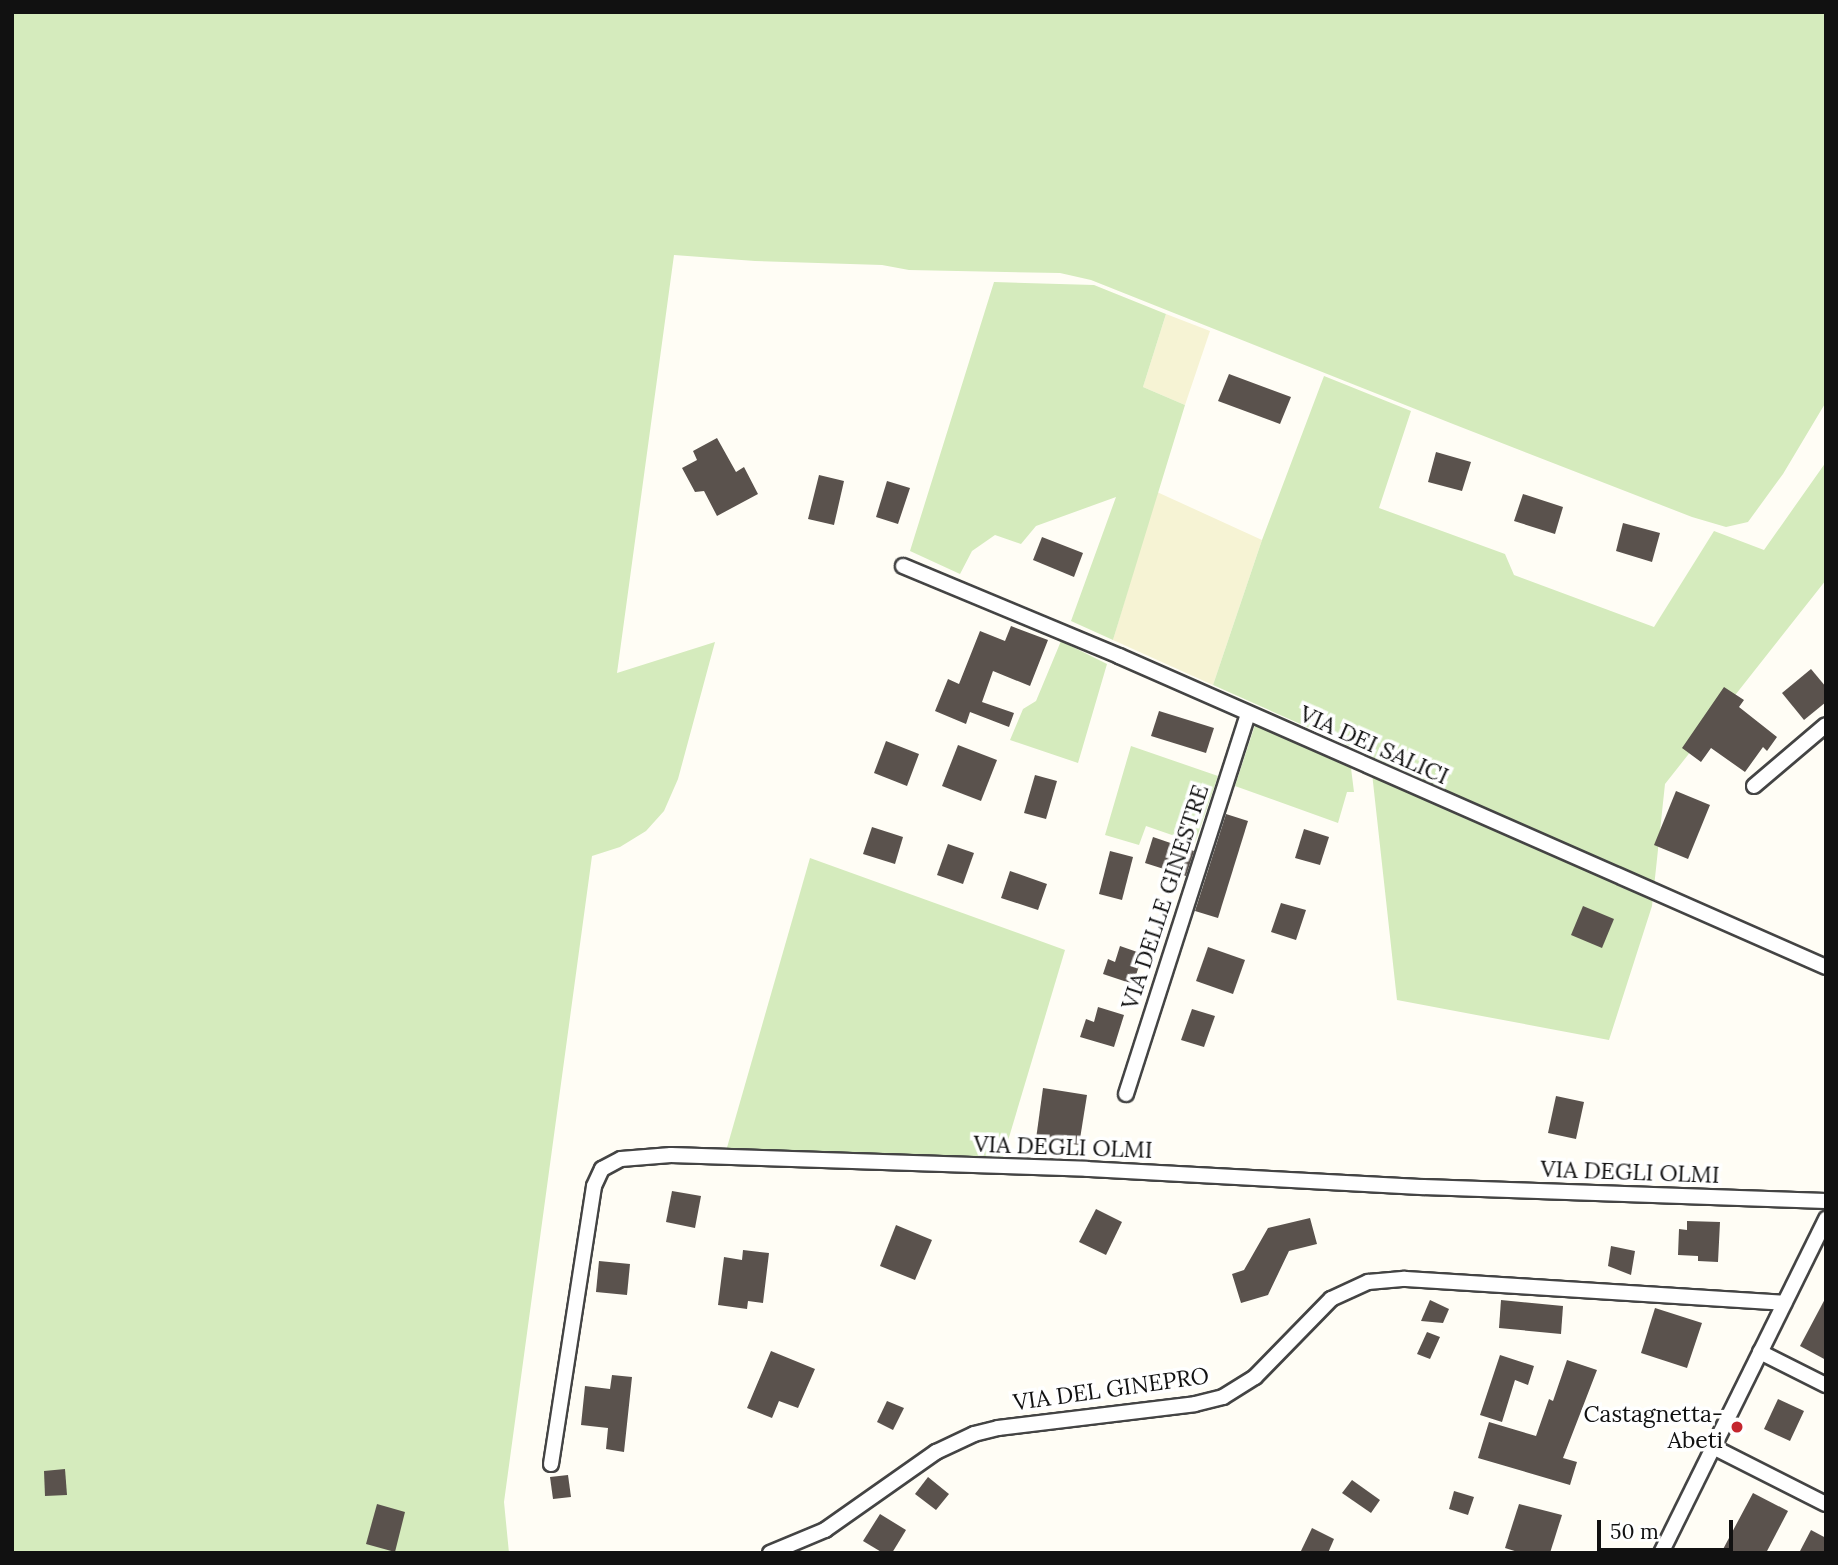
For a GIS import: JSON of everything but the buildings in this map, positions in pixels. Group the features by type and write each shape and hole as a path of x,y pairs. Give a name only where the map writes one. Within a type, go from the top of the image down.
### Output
{"street":[{"name":"VIA DEI SALICI","path":"903,566 1826,967"},
{"name":"VIA DELLE GINESTRE","path":"1126,1094 1248,715"},
{"path":"1754,786 1826,725"},
{"name":"VIA DEGLI OLMI","path":"551,1464 594,1185 602,1169 621,1158 671,1154 1826,1201"},
{"path":"1661,1553 1826,1219"},
{"name":"VIA DEL GINEPRO","path":"770,1553 825,1530 936,1452 974,1434 998,1428 1195,1404 1223,1397 1255,1377 1331,1299 1368,1282 1405,1279 1784,1303"},
{"path":"1760,1352 1826,1385"},
{"path":"1714,1448 1826,1504"}],"shaded area":[{"path":"1166,314 1210,331 1185,405 1143,387"},
{"path":"1157,492 1262,540 1213,685 1113,640"}],"green space":[{"path":"12,12 1826,12 1826,402 1783,474 1748,522 1726,527 1692,517 1091,280 1060,273 909,270 882,265 755,261 674,255 617,673 715,642 678,779 664,811 646,831 620,847 592,856 504,1502 509,1553 12,1553"},
{"path":"994,282 1094,285 1166,314 1143,387 1185,405 1113,640 1071,621 1116,497 1036,526 1021,544 995,535 972,551 960,574 910,551"},
{"path":"1324,376 1411,411 1379,508 1505,554 1514,575 1654,627 1714,531 1764,550 1826,462 1826,580 1665,784 1652,906 1609,1040 1397,1000 1370,755 1213,685 1262,540"},
{"path":"1061,641 1107,664 1078,763 1010,740 1023,709 1036,701"},
{"path":"1255,725 1351,768 1354,792 1347,792 1338,823 1235,786"},
{"path":"1131,746 1218,776 1195,843 1146,826 1139,845 1105,835"},
{"path":"810,858 1065,950 1001,1164 726,1151"}],"place":[{"name":"Castagnetta- Abeti","path":"1737,1427"}]}
